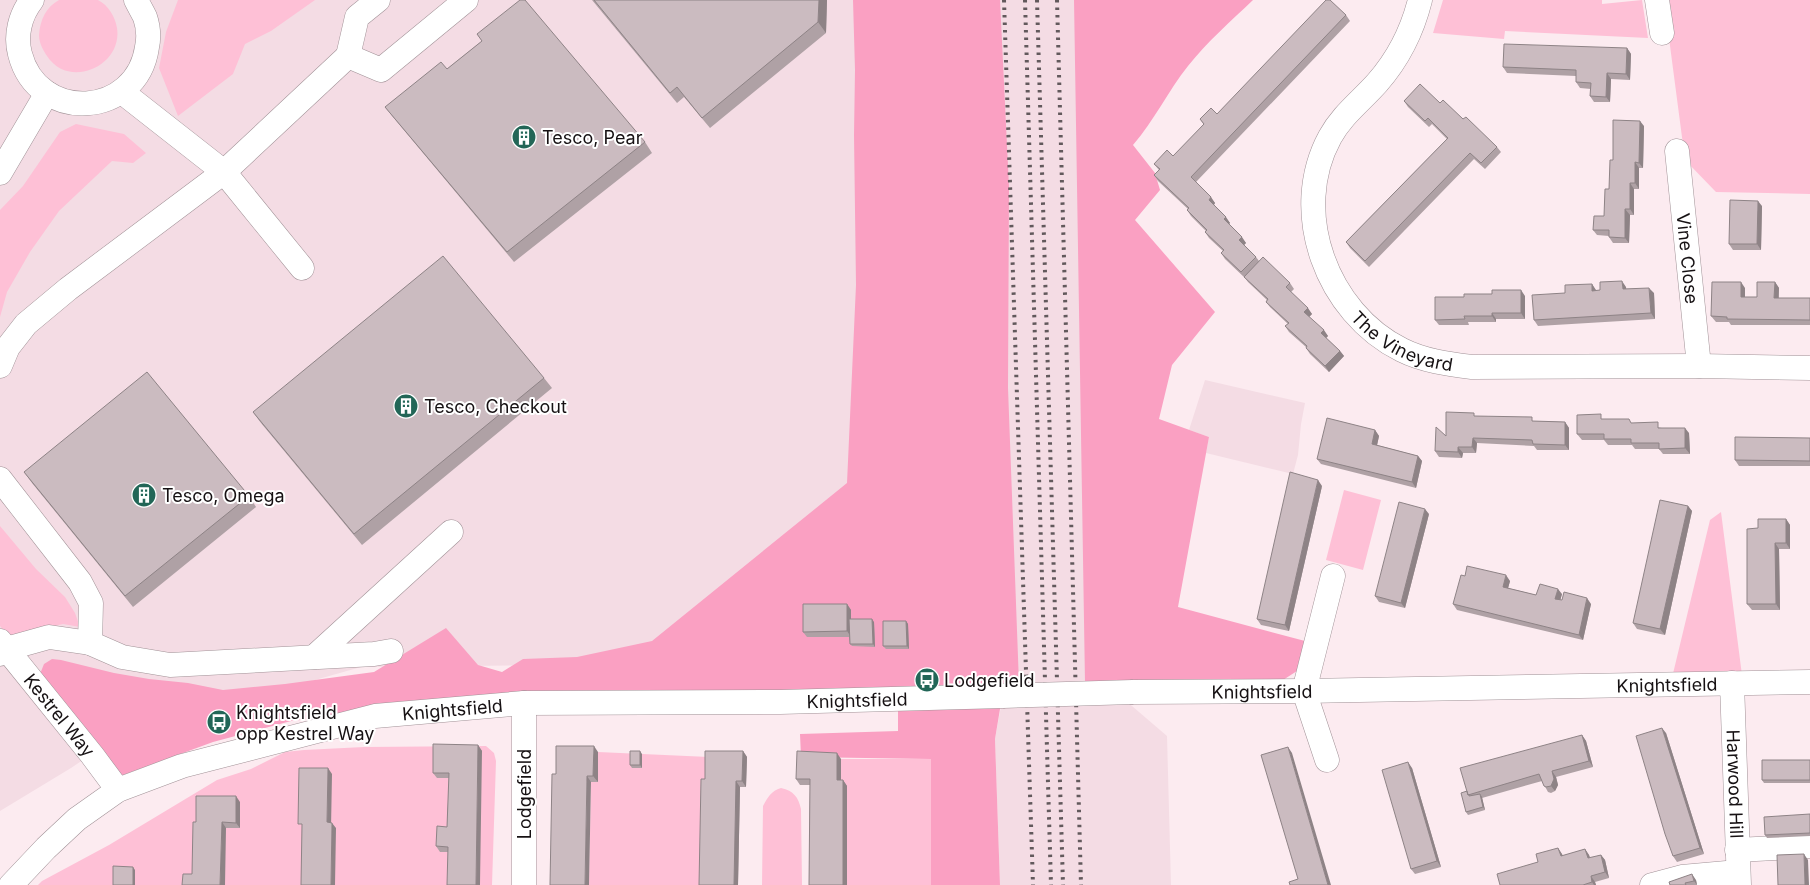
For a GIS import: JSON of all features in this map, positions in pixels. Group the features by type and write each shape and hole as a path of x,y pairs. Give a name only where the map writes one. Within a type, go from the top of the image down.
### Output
{"street":[{"path":"32,0 10,26 23,64 33,80 47,93 65,102 84,104 104,101 122,92 137,77 146,58 149,38 145,18 136,0"},
{"path":"0,366 8,347 26,324 68,289 224,172 348,56 357,17 378,0"},
{"path":"348,56 380,70 466,0"},
{"name":"The Vineyard","path":"1420,0 1415,22 1400,54 1377,83 1341,119 1329,139 1319,164 1314,189 1313,217 1318,248 1328,276 1342,299 1360,321 1381,338 1403,351 1448,364 1472,367 1699,366 1810,368"},
{"path":"1657,0 1662,33"},
{"path":"122,92 224,172 302,268"},
{"path":"0,173 47,93"},
{"name":"Vine Close","path":"1677,151 1699,366"},
{"path":"0,479 80,582 91,603 90,643"},
{"path":"314,657 451,532"},
{"path":"1327,760 1304,691 1333,576"},
{"path":"2,648 49,637 90,643 122,657 170,665 374,654 390,651"},
{"name":"Kestrel Way","path":"2,648 92,755 118,790"},
{"name":"Knightsfield","path":"11,885 77,819 118,790 182,766 375,716 524,703 780,702 1133,692 1304,691 1810,682"},
{"name":"Harwood Hill","path":"1732,684 1738,869"},
{"name":"Lodgefield","path":"524,703 524,885"},
{"path":"1652,885 1682,877 1738,869 1810,846"}],"shaded area":[{"path":"0,0 878,0 923,584 561,665 361,667 120,735 71,768 0,811"},
{"path":"59,0 98,0 113,15 117,28 117,42 112,53 103,63 93,69 80,72 68,71 57,66 43,49 39,35 42,19 47,10"},
{"path":"178,0 315,0 271,31 245,44 233,74 178,116 159,68 166,32"},
{"path":"853,0 1000,0 1009,187 1008,388 1019,684 330,717 291,721 213,742 115,778 40,674 44,664 52,659 114,673 188,683 223,690 374,672 446,628 478,665 502,672 523,659 577,657 652,641 847,483 856,285"},
{"path":"986,0 1091,0 1111,688 1167,736 1171,885 1000,885 995,739 1004,690"},
{"path":"1074,0 1253,0 1195,57 1133,145 1155,173 1160,190 1135,220 1215,312 1172,365 1159,419 1209,437 1178,607 1305,641 1297,671 1283,680 1085,682"},
{"path":"1443,0 1602,0 1602,4 1642,0 1648,38 1505,31 1504,39 1433,33"},
{"path":"1664,0 1810,0 1810,194 1716,192 1685,160"},
{"path":"76,124 124,134 146,153 133,163 112,161 59,211 30,252 7,292 0,317 0,210 23,186 60,132"},
{"path":"1205,380 1305,403 1298,455 1293,474 1206,453 1209,437 1189,430"},
{"path":"1344,490 1381,500 1363,570 1326,560"},
{"path":"1721,512 1743,683 1670,686 1710,520"},
{"path":"0,526 36,569 65,597 75,613 80,627 63,624 9,637 0,626"},
{"path":"1001,703 995,739 1000,885 931,885 931,759 801,757 800,734 898,731 898,708"},
{"path":"486,746 494,753 496,761 492,885 38,885 217,780 251,769 285,752 364,747"},
{"path":"598,752 709,757 704,885 589,885 591,782 598,782"},
{"path":"841,759 932,759 931,885 847,885 847,786 841,786"},
{"path":"781,788 795,795 801,809 802,885 762,885 763,806 772,793"}],"building":[{"name":"Tesco, Pear","path":"520,0 525,0 645,142 507,252 385,107 441,62 447,69 482,41 477,34"},
{"path":"594,0 819,0 818,22 702,118 677,87 670,93"},
{"path":"1326,0 1330,0 1346,15 1191,177 1211,197 1209,200 1242,237 1239,240 1256,257 1241,272 1221,253 1224,250 1205,232 1207,230 1187,210 1189,208 1154,175 1160,169 1154,164 1167,150 1173,156 1204,124 1200,119 1211,108 1217,114"},
{"path":"1504,44 1627,48 1626,74 1607,73 1606,97 1590,96 1591,83 1576,82 1576,70 1503,67"},
{"path":"1420,84 1440,103 1443,100 1463,119 1466,117 1497,147 1481,163 1470,153 1365,261 1346,242 1448,138 1428,118 1425,121 1404,101"},
{"path":"1613,120 1640,121 1639,163 1635,162 1635,183 1630,183 1630,209 1625,209 1625,238 1609,237 1609,230 1593,230 1594,216 1604,216 1605,189 1609,189 1610,160 1613,160"},
{"path":"1730,200 1758,201 1757,244 1729,244"},
{"name":"Tesco, Checkout","path":"443,256 544,378 354,534 253,412"},
{"path":"1263,257 1290,283 1286,287 1308,308 1304,312 1324,330 1321,333 1340,351 1325,366 1285,326 1289,323 1266,302 1268,299 1244,277"},
{"path":"1622,281 1623,289 1649,288 1651,313 1534,320 1532,295 1565,293 1565,285 1592,284 1592,291 1600,290 1600,282"},
{"path":"1712,282 1741,282 1741,297 1757,297 1757,282 1775,282 1774,298 1810,298 1810,320 1727,319 1727,317 1711,316"},
{"path":"1492,290 1521,290 1521,313 1492,313 1492,316 1464,316 1465,319 1435,320 1435,297 1464,297 1464,294 1492,294"},
{"name":"Tesco, Omega","path":"147,372 249,496 125,596 24,472"},
{"path":"1446,412 1474,413 1474,416 1532,417 1532,421 1565,422 1565,445 1533,444 1532,440 1473,438 1472,447 1458,447 1458,452 1435,451 1436,427 1446,436"},
{"path":"1601,414 1601,419 1629,419 1631,423 1658,422 1658,428 1685,428 1685,448 1659,449 1659,443 1631,443 1631,439 1604,439 1604,434 1577,434 1577,415"},
{"path":"1327,418 1375,430 1372,444 1418,456 1412,482 1317,459"},
{"path":"1735,437 1810,438 1810,461 1735,460"},
{"path":"1290,472 1318,480 1285,625 1257,619"},
{"path":"1660,500 1688,506 1660,629 1633,623"},
{"path":"1399,502 1425,509 1401,603 1375,596"},
{"path":"1758,519 1786,519 1786,543 1775,543 1776,604 1747,604 1747,529 1758,528"},
{"path":"1467,566 1506,575 1503,587 1536,595 1540,584 1558,589 1555,599 1562,600 1564,592 1587,598 1579,635 1453,604 1461,575 1465,576"},
{"path":"803,604 847,604 847,631 803,632"},
{"path":"849,619 872,619 873,644 850,644"},
{"path":"883,621 906,621 907,646 883,646"},
{"path":"1662,728 1700,848 1673,856 1636,736"},
{"path":"1582,735 1589,761 1552,771 1554,779 1551,786 1544,786 1539,774 1468,795 1460,768"},
{"path":"433,744 478,745 476,885 447,885 448,847 436,846 437,826 447,827 449,773 433,773"},
{"path":"556,746 594,746 593,776 587,776 585,885 550,885 552,774 556,774"},
{"path":"1288,747 1328,885 1290,885 1289,882 1298,879 1261,755"},
{"path":"630,751 640,751 640,765 630,765"},
{"path":"705,751 743,751 742,781 736,781 734,885 699,885 701,779 705,779"},
{"path":"797,751 837,753 837,780 843,780 843,885 809,885 810,779 796,779"},
{"path":"1762,760 1810,760 1810,780 1762,780"},
{"path":"1408,762 1437,861 1411,869 1382,770"},
{"path":"299,768 328,768 327,822 332,823 331,885 301,885 302,824 298,824"},
{"path":"1467,791 1469,796 1480,794 1483,807 1466,812 1461,793"},
{"path":"196,796 236,796 236,823 222,822 220,885 182,885 183,874 192,874 193,822 196,822"},
{"path":"1810,814 1810,833 1765,835 1764,817"},
{"path":"1558,848 1561,856 1585,849 1588,858 1601,855 1605,872 1591,876 1592,882 1583,885 1500,885 1497,874 1538,862 1536,854"},
{"path":"1804,854 1805,885 1778,885 1777,855"},
{"path":"113,866 133,867 133,885 113,885"},
{"path":"1692,874 1694,881 1685,883 1686,885 1670,885 1669,882"}],"railway":[{"path":"1004,0 1033,885"},
{"path":"1025,0 1051,885"},
{"path":"1037,0 1063,885"},
{"path":"1057,0 1081,885"}],"place":[{"name":"Tesco, Pear","path":"524,137"},
{"name":"Tesco, Checkout","path":"406,406"},
{"name":"Tesco, Omega","path":"144,495"},
{"name":"Lodgefield","path":"927,680"},
{"name":"Knightsfield opp Kestrel Way","path":"219,722"}]}
